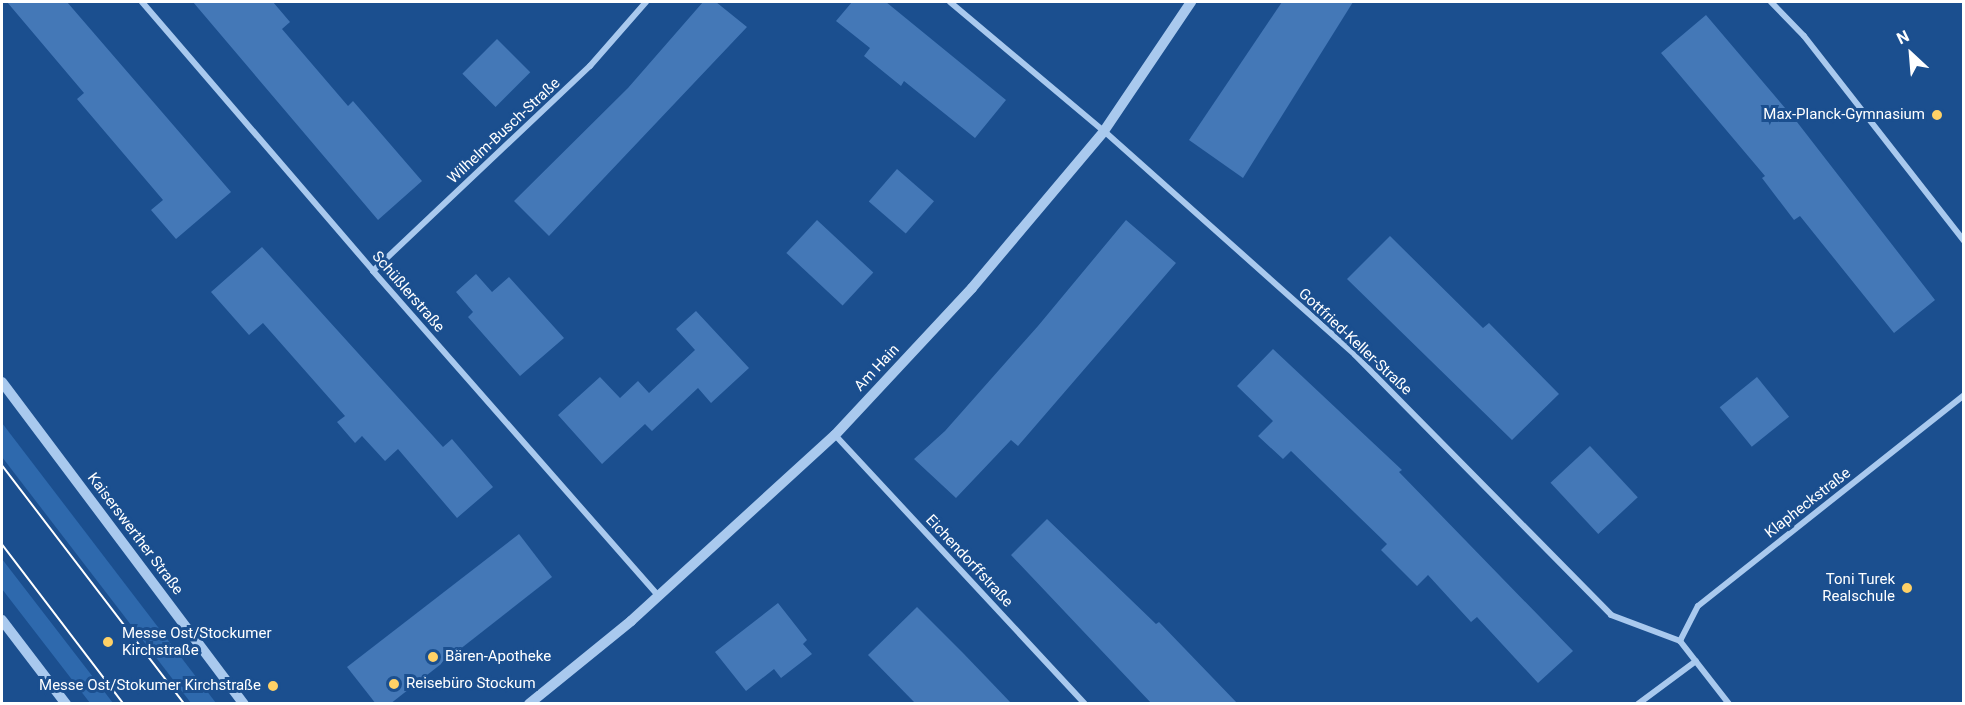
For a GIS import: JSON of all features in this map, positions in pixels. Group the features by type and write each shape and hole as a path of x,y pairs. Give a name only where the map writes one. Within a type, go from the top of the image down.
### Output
{"street":[{"name":"Schüßlerstraße","path":"142,2 373,271 659,596"},
{"name":"Wilhelm-Busch-Straße","path":"373,271 590,66 646,2"},
{"name":"Gottfried-Keller-Straße","path":"951,2 1104,131 1355,355 1611,615 1680,641"},
{"name":"Am Hain","path":"529,704 659,596 835,435 972,288 1104,131 1191,2"},
{"path":"1772,2 1804,36 1964,241"},
{"name":"Kaiserswerther Straße","path":"2,382 244,704"},
{"name":"Klapheckstraße","path":"1680,641 1698,606 1964,395"},
{"name":"Eichendorffstraße","path":"835,435 1085,704"},
{"path":"2,620 66,704"},
{"path":"1680,641 1730,704"},
{"path":"1638,704 1696,661"}],"shaded area":[{"path":"2,423 216,703 191,703 2,457"},
{"path":"2,559 113,703 90,703 2,589"}],"building":[{"path":"7,2 67,2 231,192 176,239 151,210 163,200 77,99 84,93"},
{"path":"193,2 273,2 290,22 282,29 348,106 353,101 422,181 378,220"},
{"path":"703,2 716,2 747,27 549,236 514,201 628,88"},
{"path":"852,2 886,2 1006,100 975,138 904,81 901,86 864,56 870,48 836,21"},
{"path":"1282,2 1353,2 1243,178 1189,140"},
{"path":"1706,15 1797,122 1935,300 1894,333 1800,216 1794,220 1762,178 1765,176 1661,53"},
{"path":"497,39 530,72 496,107 462,74"},
{"path":"897,169 934,201 906,234 869,201"},
{"path":"817,220 873,273 843,305 786,253"},
{"path":"1126,220 1176,263 1018,446 1011,440 956,498 914,459 945,431 1038,326"},
{"path":"1390,236 1483,328 1489,323 1559,394 1512,440 1347,279"},
{"path":"262,247 443,447 452,439 493,487 457,518 398,449 385,461 362,436 355,443 337,422 345,416 263,323 249,335 211,292"},
{"path":"476,274 492,292 509,277 564,338 520,376 468,317 473,312 456,292"},
{"path":"696,311 749,368 711,403 698,388 652,431 645,424 602,464 558,415 600,377 620,398 638,381 649,393 695,350 676,329"},
{"path":"1273,349 1402,470 1399,472 1573,651 1538,683 1477,617 1471,622 1428,575 1417,586 1381,550 1387,544 1291,451 1283,459 1258,436 1273,421 1237,386"},
{"path":"1757,377 1789,417 1752,447 1720,407"},
{"path":"1590,446 1638,497 1598,534 1551,483"},
{"path":"1047,519 1156,624 1159,622 1238,704 1152,704 1011,555"},
{"path":"519,534 552,577 390,704 376,704 347,667"},
{"path":"778,603 807,640 803,644 812,654 781,678 774,669 746,691 715,652"},
{"path":"917,607 1012,704 916,704 868,655"}],"tram line":[{"path":"2,465 185,704"},
{"path":"2,544 124,704"}],"place":[{"name":"Max-Planck-Gymnasium","path":"1937,115"},
{"name":"Toni Turek Realschule","path":"1907,588"},
{"name":"Messe Ost/Stockumer Kirchstraße","path":"108,642"},
{"name":"Bären-Apotheke","path":"433,657"},
{"name":"Reisebüro Stockum","path":"394,684"},
{"name":"Messe Ost/Stokumer Kirchstraße","path":"273,686"}]}
